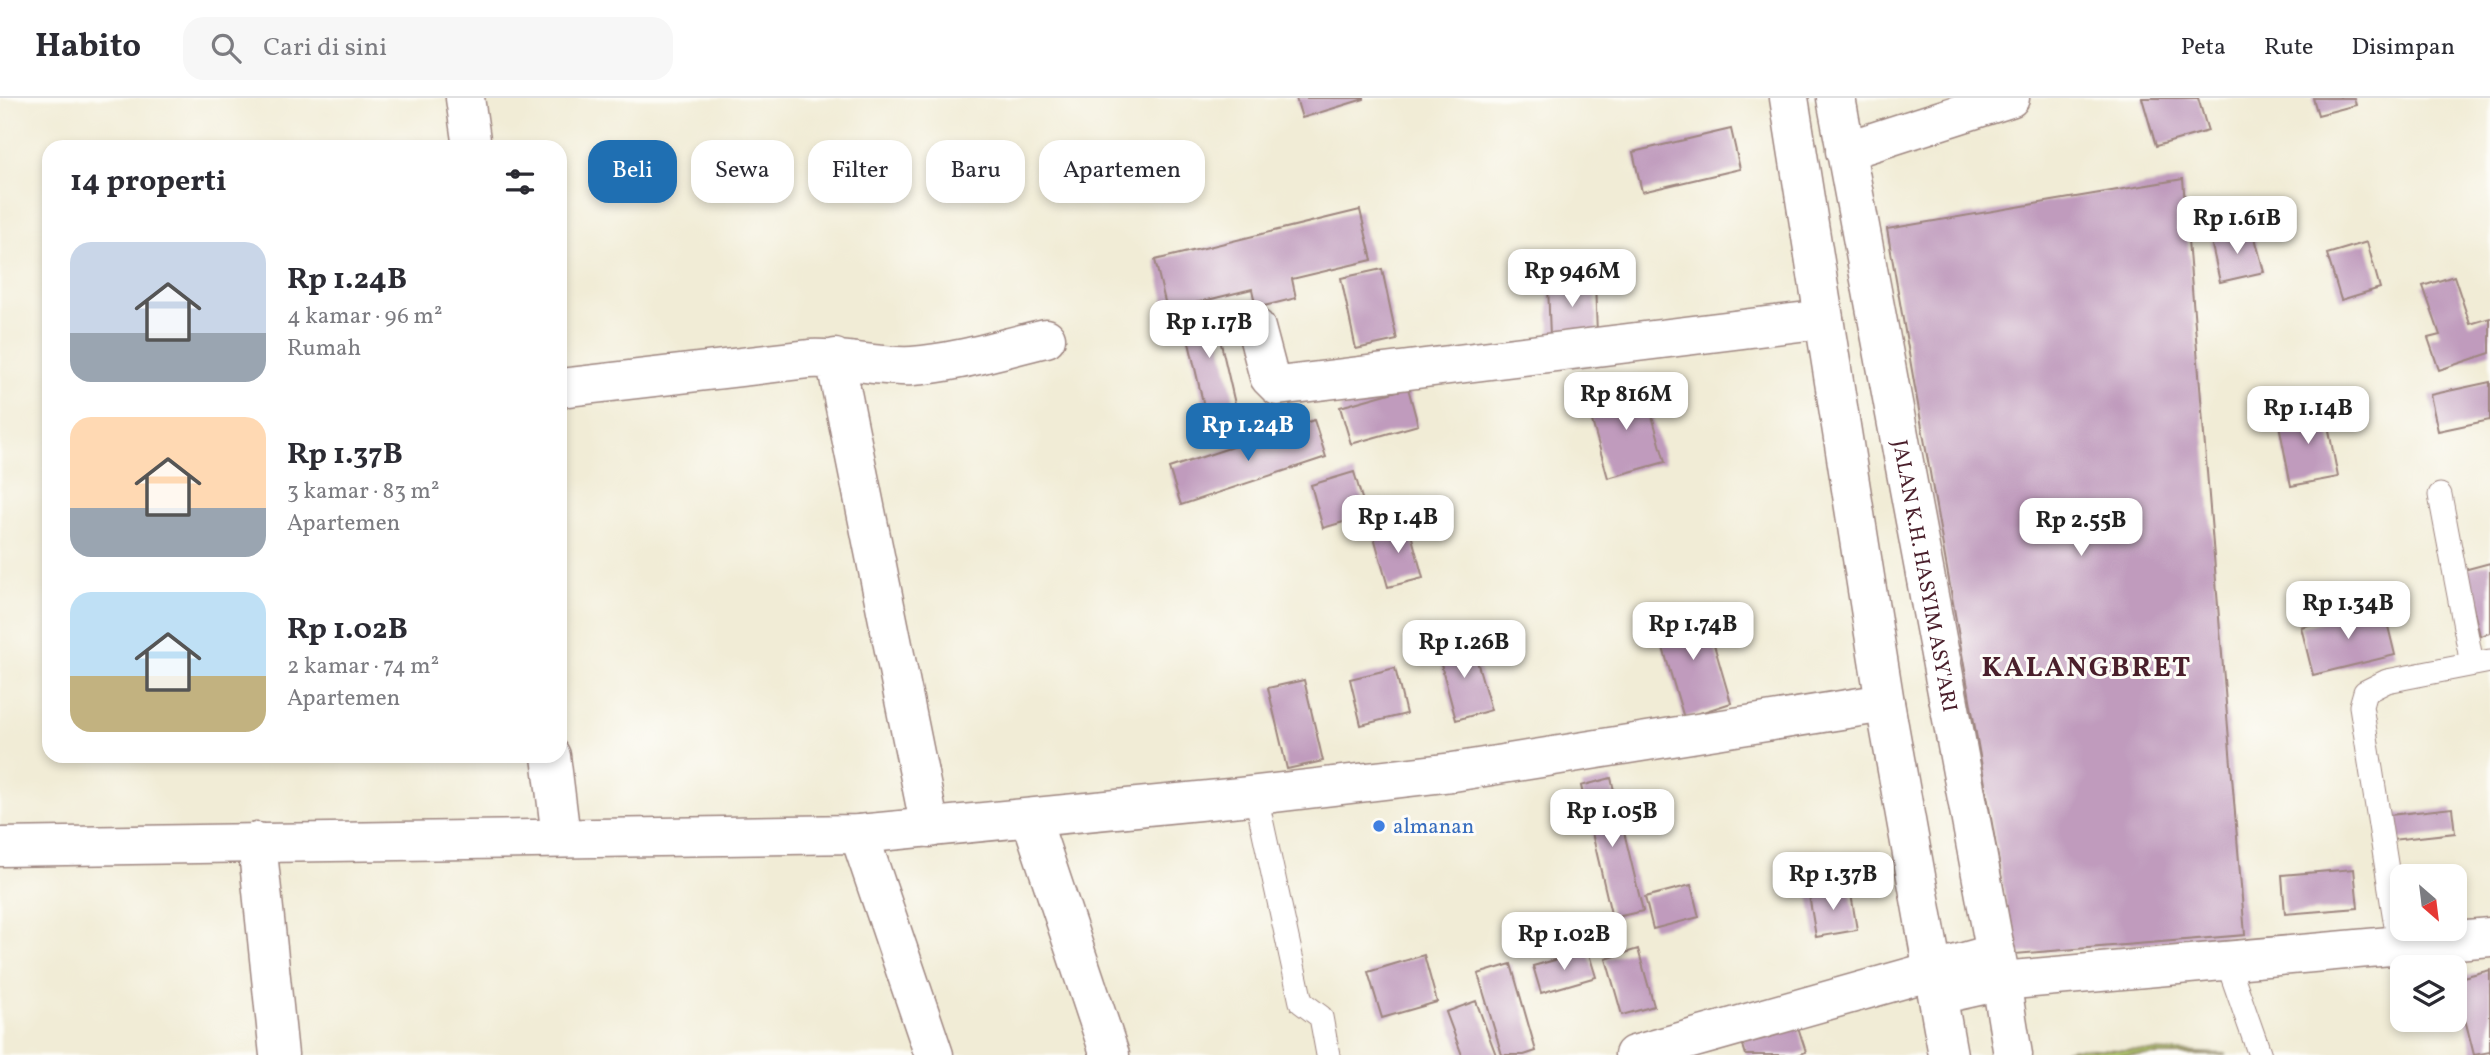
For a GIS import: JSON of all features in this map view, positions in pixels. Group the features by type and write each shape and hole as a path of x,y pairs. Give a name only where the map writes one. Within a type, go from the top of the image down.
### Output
{"street":[{"path":"465,98 471,140"},
{"path":"1789,98 1885,703 1948,1055"},
{"name":"JALAN K.H. HASYIM ASY'ARI","path":"1836,98 1999,967 2013,1055"},
{"path":"1845,151 2010,98"},
{"path":"1256,328 1269,377 1278,386 1824,319"},
{"path":"567,387 835,358 887,366 912,366 948,361 1046,338"},
{"path":"835,358 930,828"},
{"path":"0,847 859,834 1256,796 1453,772 1885,703"},
{"path":"552,763 562,837"},
{"path":"1031,818 1110,1055"},
{"path":"859,834 934,1055"},
{"path":"257,842 279,1055"},
{"path":"1634,1055 1999,967 2227,961 2490,937"}],"lane":[{"path":"2399,945 2361,706 2365,692 2387,681 2481,662 2440,495"},
{"path":"1256,796 1301,1002 1321,1017 1328,1055"},
{"path":"2227,961 2260,1055"}],"green space":[{"path":"2071,1048 2225,1054 2227,1055 2051,1055"}],"building":[{"path":"1296,98 1364,98 1364,99 1302,118"},
{"path":"2142,98 2198,98 2208,131 2156,146"},
{"path":"2313,98 2354,98 2356,105 2318,115"},
{"path":"1731,129 1740,169 1642,192 1633,152"},
{"path":"2183,179 2245,935 2015,954 1887,229"},
{"path":"1360,210 1372,260 1292,279 1296,298 1256,308 1252,289 1167,310 1155,260"},
{"path":"2253,230 2264,272 2220,282 2211,241"},
{"path":"2367,242 2380,288 2341,300 2327,254"},
{"path":"1382,269 1397,340 1356,349 1341,278"},
{"path":"2454,276 2470,324 2490,318 2490,353 2439,370 2428,338 2440,335 2423,286"},
{"path":"1595,283 1597,334 1550,336 1548,285"},
{"path":"1213,309 1235,404 1205,411 1183,317"},
{"path":"2490,382 2490,420 2438,431 2430,395"},
{"path":"1644,387 1665,462 1608,478 1587,403"},
{"path":"1408,388 1418,425 1351,444 1340,407"},
{"path":"2324,405 2338,477 2291,486 2277,414"},
{"path":"1314,420 1326,457 1181,505 1169,468"},
{"path":"1354,472 1367,515 1323,528 1311,485"},
{"path":"1408,523 1423,578 1388,587 1373,533"},
{"path":"2490,563 2490,633 2480,636 2464,570"},
{"path":"2383,606 2395,655 2313,675 2301,627"},
{"path":"1703,607 1731,703 1684,718 1655,621"},
{"path":"1471,640 1491,710 1456,720 1437,650"},
{"path":"1395,668 1406,714 1361,725 1350,679"},
{"path":"1304,680 1323,761 1287,769 1268,688"},
{"path":"1611,778 1643,911 1612,918 1581,786"},
{"path":"2452,808 2455,833 2392,840 2390,815"},
{"path":"2354,869 2358,908 2285,914 2282,875"},
{"path":"1691,885 1699,917 1653,929 1645,897"},
{"path":"1850,888 1857,930 1816,937 1809,895"},
{"path":"1638,949 1654,1006 1622,1015 1606,959"},
{"path":"1588,951 1596,977 1541,993 1533,966"},
{"path":"1424,955 1437,1002 1382,1018 1368,972"},
{"path":"1511,964 1536,1051 1524,1055 1502,1055 1478,974"},
{"path":"2490,970 2490,1052 2474,1055 2467,1027 2467,976"},
{"path":"1476,1001 1496,1055 1462,1055 1446,1012"},
{"path":"1796,1021 1806,1052 1798,1055 1746,1055 1741,1039"}],"place":[{"name":"almanan","path":"1379,826"}],"district":[{"name":"KALANGBRET","path":"2087,666"}]}
